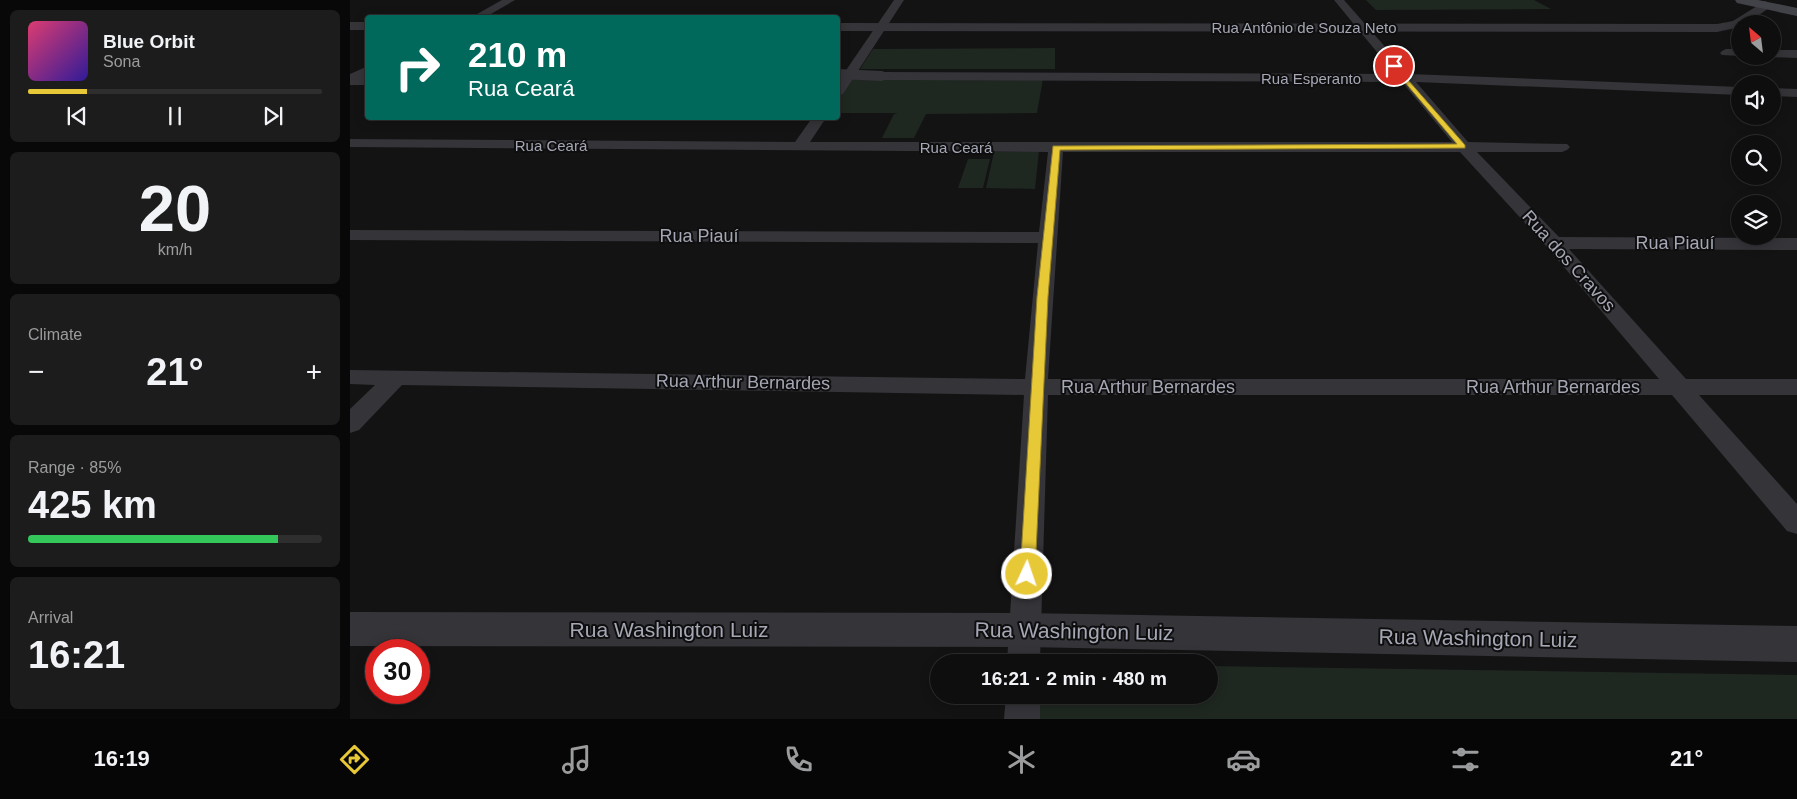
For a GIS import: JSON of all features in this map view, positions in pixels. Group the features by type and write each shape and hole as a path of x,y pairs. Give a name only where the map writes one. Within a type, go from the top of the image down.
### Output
{"main road":[{"path":"1741,0 1797,12"}],"street":[{"path":"481,15 510,0"},
{"path":"841,79 899,0"},
{"name":"Rua dos Cravos","path":"1339,0 1463,146 1554,243 1682,388 1797,523"},
{"name":"Rua Antônio de Souza Neto","path":"840,27 1717,28 1737,24 1765,5"},
{"path":"350,26 365,26"},
{"path":"1726,53 1731,53"},
{"path":"1781,54 1797,54"},
{"name":"Rua Esperanto","path":"841,79 882,76 1404,78 1731,90"},
{"path":"1781,92 1797,93"},
{"path":"799,147 818,120"},
{"name":"Rua Ceará","path":"350,143 799,147 1562,147"},
{"path":"1024,646 1037,387 1047,238 1056,147"},
{"name":"Rua Piauí","path":"350,235 1047,238"},
{"name":"Rua Piauí","path":"1554,243 1797,244"},
{"name":"Rua Arthur Bernardes","path":"350,376 1037,387 1797,387"},
{"path":"350,424 397,377"},
{"name":"Rua Washington Luiz","path":"350,629 1024,646 1797,644"},
{"path":"1022,719 1023,704"}],"shaded area":[{"path":"1366,0 1534,0 1551,9 1376,10"},
{"path":"1055,48 1055,69 860,69 873,49"},
{"path":"850,78 1043,79 1037,113 926,114 914,138 882,138 894,114 898,113 840,113 840,94"},
{"path":"1039,151 1035,189 986,188 994,152"},
{"path":"968,159 990,159 983,188 958,188"},
{"path":"1218,666 1797,675 1797,719 1038,719 1039,704 1218,704"}],"route":[{"path":"1027,574 1042,297 1056,147 1463,146 1394,66"}]}
